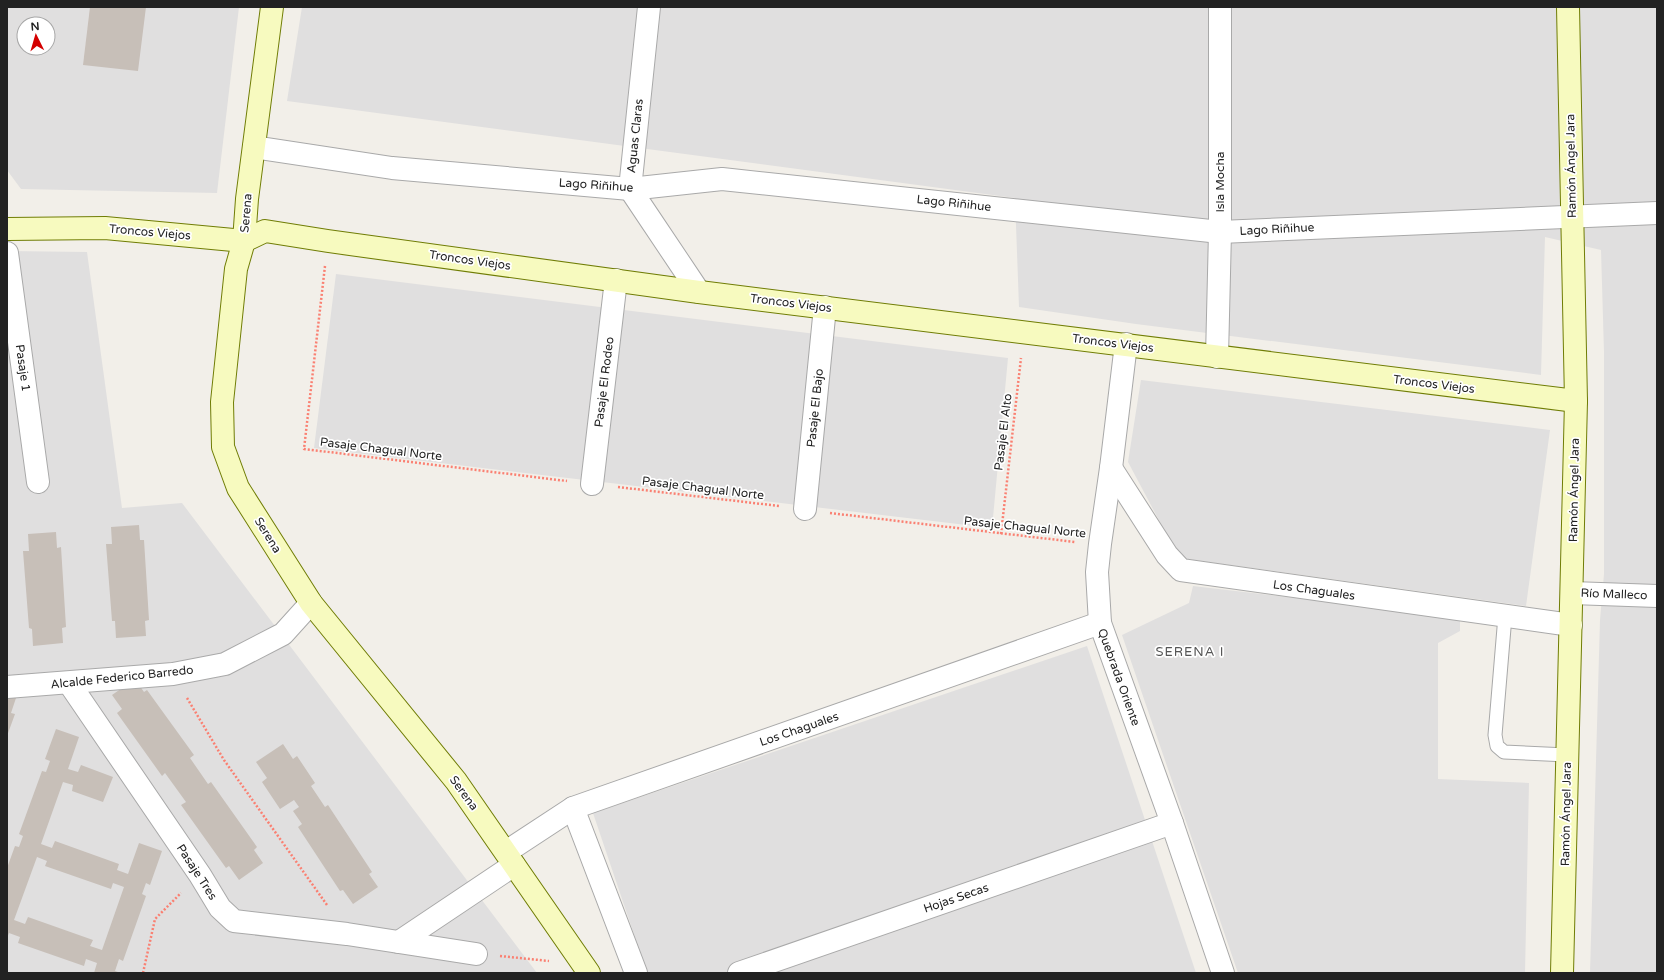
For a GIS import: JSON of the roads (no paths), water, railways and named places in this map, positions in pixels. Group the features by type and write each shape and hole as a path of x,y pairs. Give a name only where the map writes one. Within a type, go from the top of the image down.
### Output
{"street":[{"name":"Serena","path":"272,7 247,199 244,241 238,259 222,402 224,447 238,488 311,603 456,781 586,969"},
{"name":"Aguas Claras","path":"649,7 630,189 698,292"},
{"name":"Isla Mocha","path":"1217,357 1220,232 1220,7"},
{"name":"Ramón Ángel Jara","path":"1562,973 1576,401 1568,7"},
{"name":"Lago Riñihue","path":"254,147 392,168 630,189 722,179 1220,232 1657,213"},
{"name":"Troncos Viejos","path":"7,229 106,228 244,241 265,231 698,292 1576,401"},
{"name":"Pasaje 1","path":"7,254 38,482"},
{"name":"Pasaje El Rodeo","path":"592,484 616,280"},
{"name":"Pasaje El Bajo","path":"805,509 825,307"},
{"name":"Quebrada Oriente","path":"1126,344 1097,572 1100,623 1172,823 1223,973"},
{"name":"Los Chaguales","path":"1111,468 1167,555 1181,570 1571,625"},
{"name":"Río Malleco","path":"1572,593 1657,596"},
{"name":"Alcalde Federico Barredo","path":"7,687 173,674 225,664 283,634 311,603"},
{"name":"Los Chaguales","path":"510,858 573,808 1100,623"},
{"name":"Pasaje Tres","path":"69,683 200,875 220,908 234,921 347,934 476,954"},
{"path":"573,808 636,973"},
{"name":"Hojas Secas","path":"739,973 1172,823"},
{"path":"399,942 510,858"}],"lane":[{"path":"1505,616 1495,735 1497,746 1504,752 1567,755"}],"district":[{"name":"SERENA I","path":"1190,652"}]}
